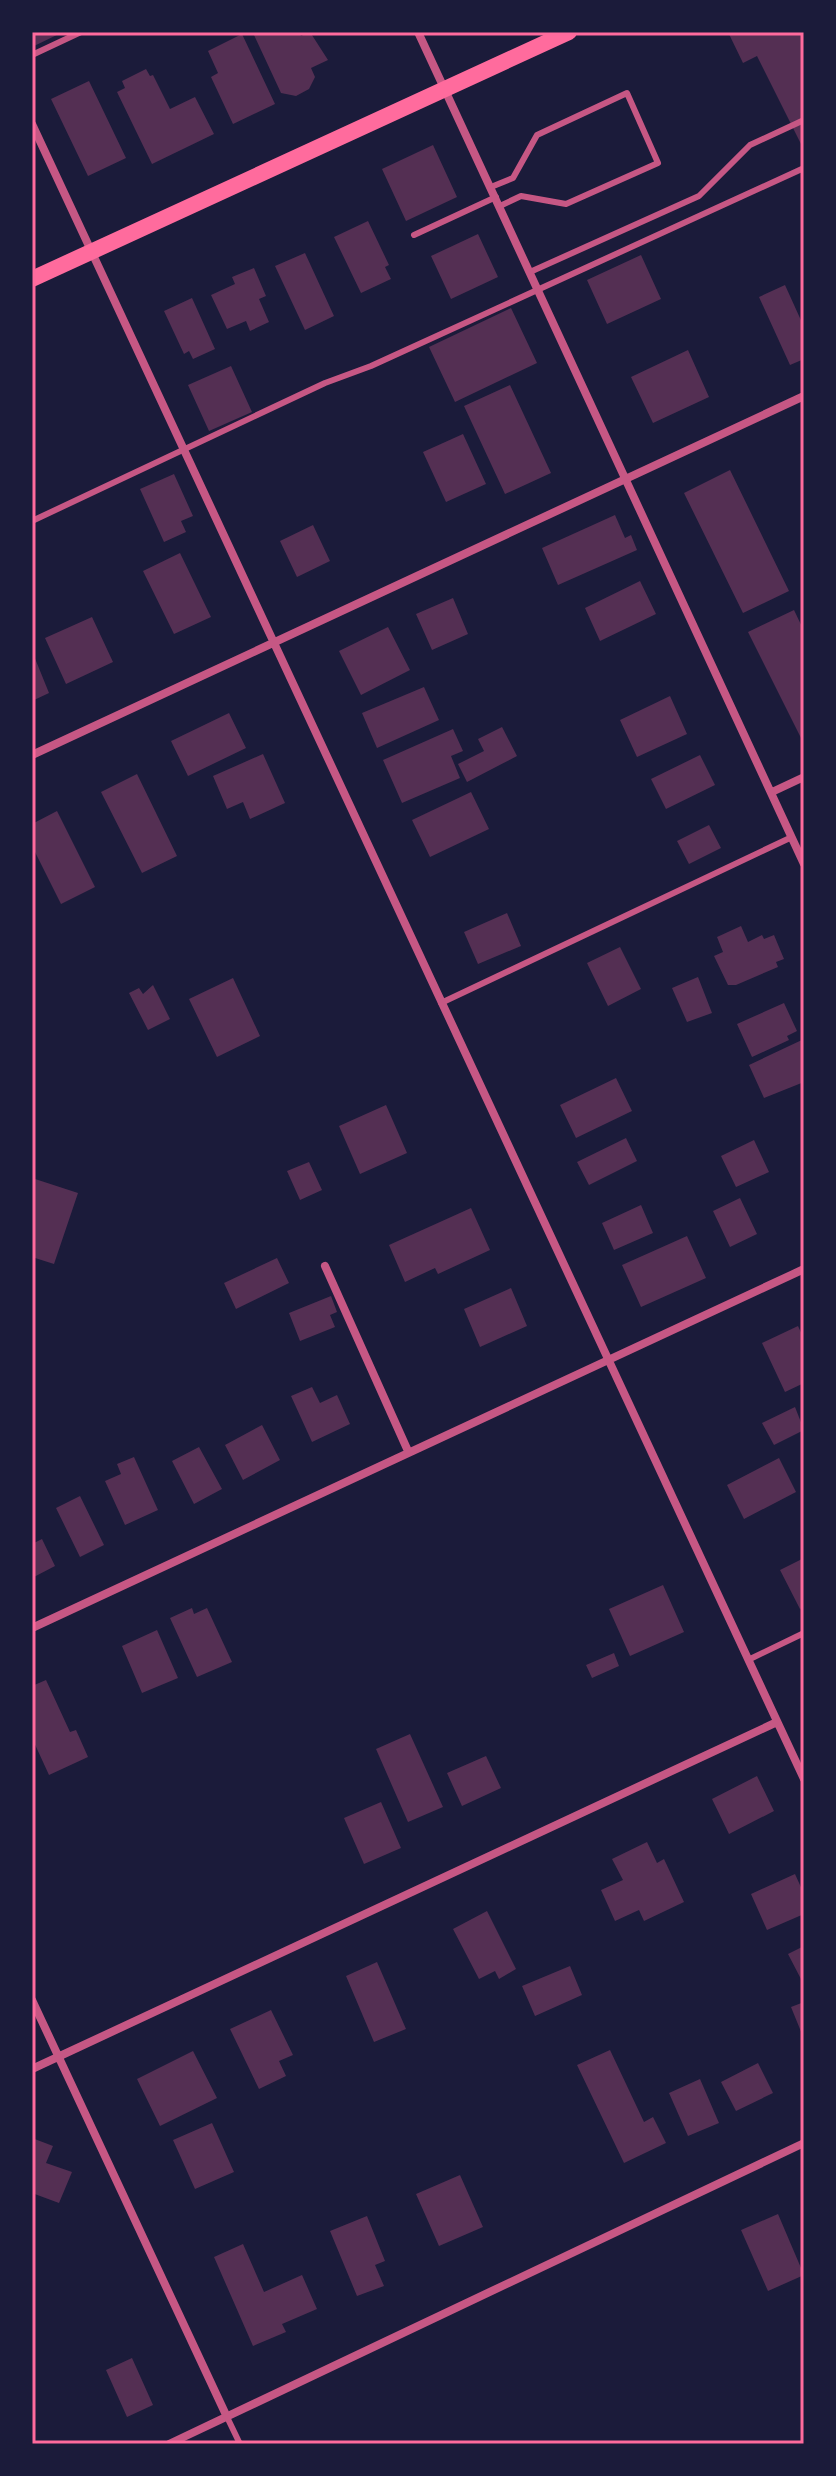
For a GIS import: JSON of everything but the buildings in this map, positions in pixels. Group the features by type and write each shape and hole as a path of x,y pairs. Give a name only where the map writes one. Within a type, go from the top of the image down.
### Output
{"main road":[{"path":"32,279 569,32"}],"street":[{"path":"418,32 804,864"},
{"path":"32,124 804,1779"},
{"path":"32,755 804,396"},
{"path":"772,792 804,777"},
{"path":"325,1266 408,1451"},
{"path":"32,1628 804,1269"},
{"path":"32,2069 777,1722"},
{"path":"32,2000 227,2417"},
{"path":"169,2444 804,2143"}],"lane":[{"path":"32,55 81,32"},
{"path":"414,235 498,201 521,196 566,204 658,163 627,93 537,135 513,178 491,187"},
{"path":"530,272 699,196 750,145 804,120"},
{"path":"32,521 182,449 804,168"},
{"path":"441,1003 792,837"},
{"path":"748,1660 804,1633"},
{"path":"227,2417 240,2444"}]}
